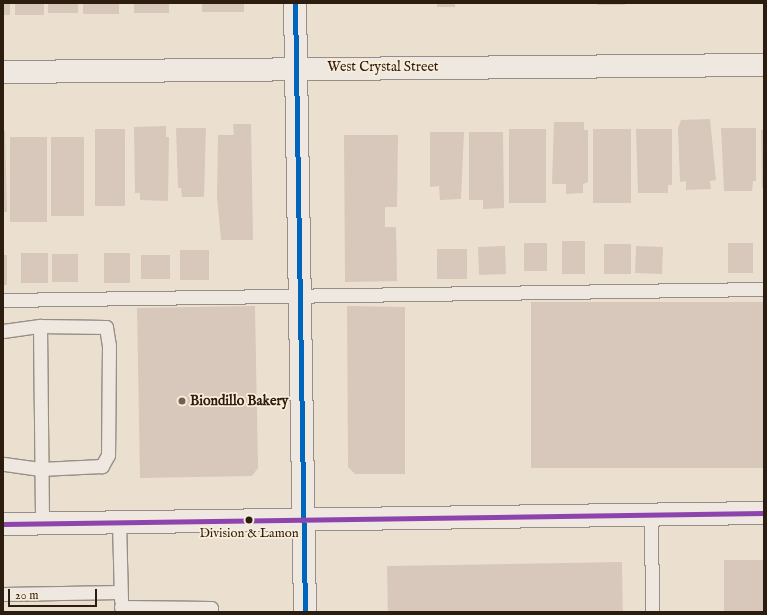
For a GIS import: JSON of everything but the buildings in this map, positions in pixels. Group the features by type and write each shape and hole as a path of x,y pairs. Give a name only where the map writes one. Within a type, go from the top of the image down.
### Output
{"street":[{"path":"296,3 306,612"},
{"name":"West Crystal Street","path":"3,72 297,68 764,65"},
{"path":"3,524 764,513"}],"lane":[{"path":"3,300 764,289"},
{"path":"3,331 40,326 106,327 109,345 108,456 102,466 40,469 3,464"},
{"path":"40,326 40,469 42,523"},
{"path":"651,515 652,612"},
{"path":"118,522 121,610 211,608 211,612"},
{"path":"3,594 120,592"}],"transit line":[{"path":"295,3 305,612"},
{"path":"3,524 764,513"}],"place":[{"name":"Biondillo Bakery","path":"182,401"},
{"name":"Division & Lamon","path":"249,520"}]}
